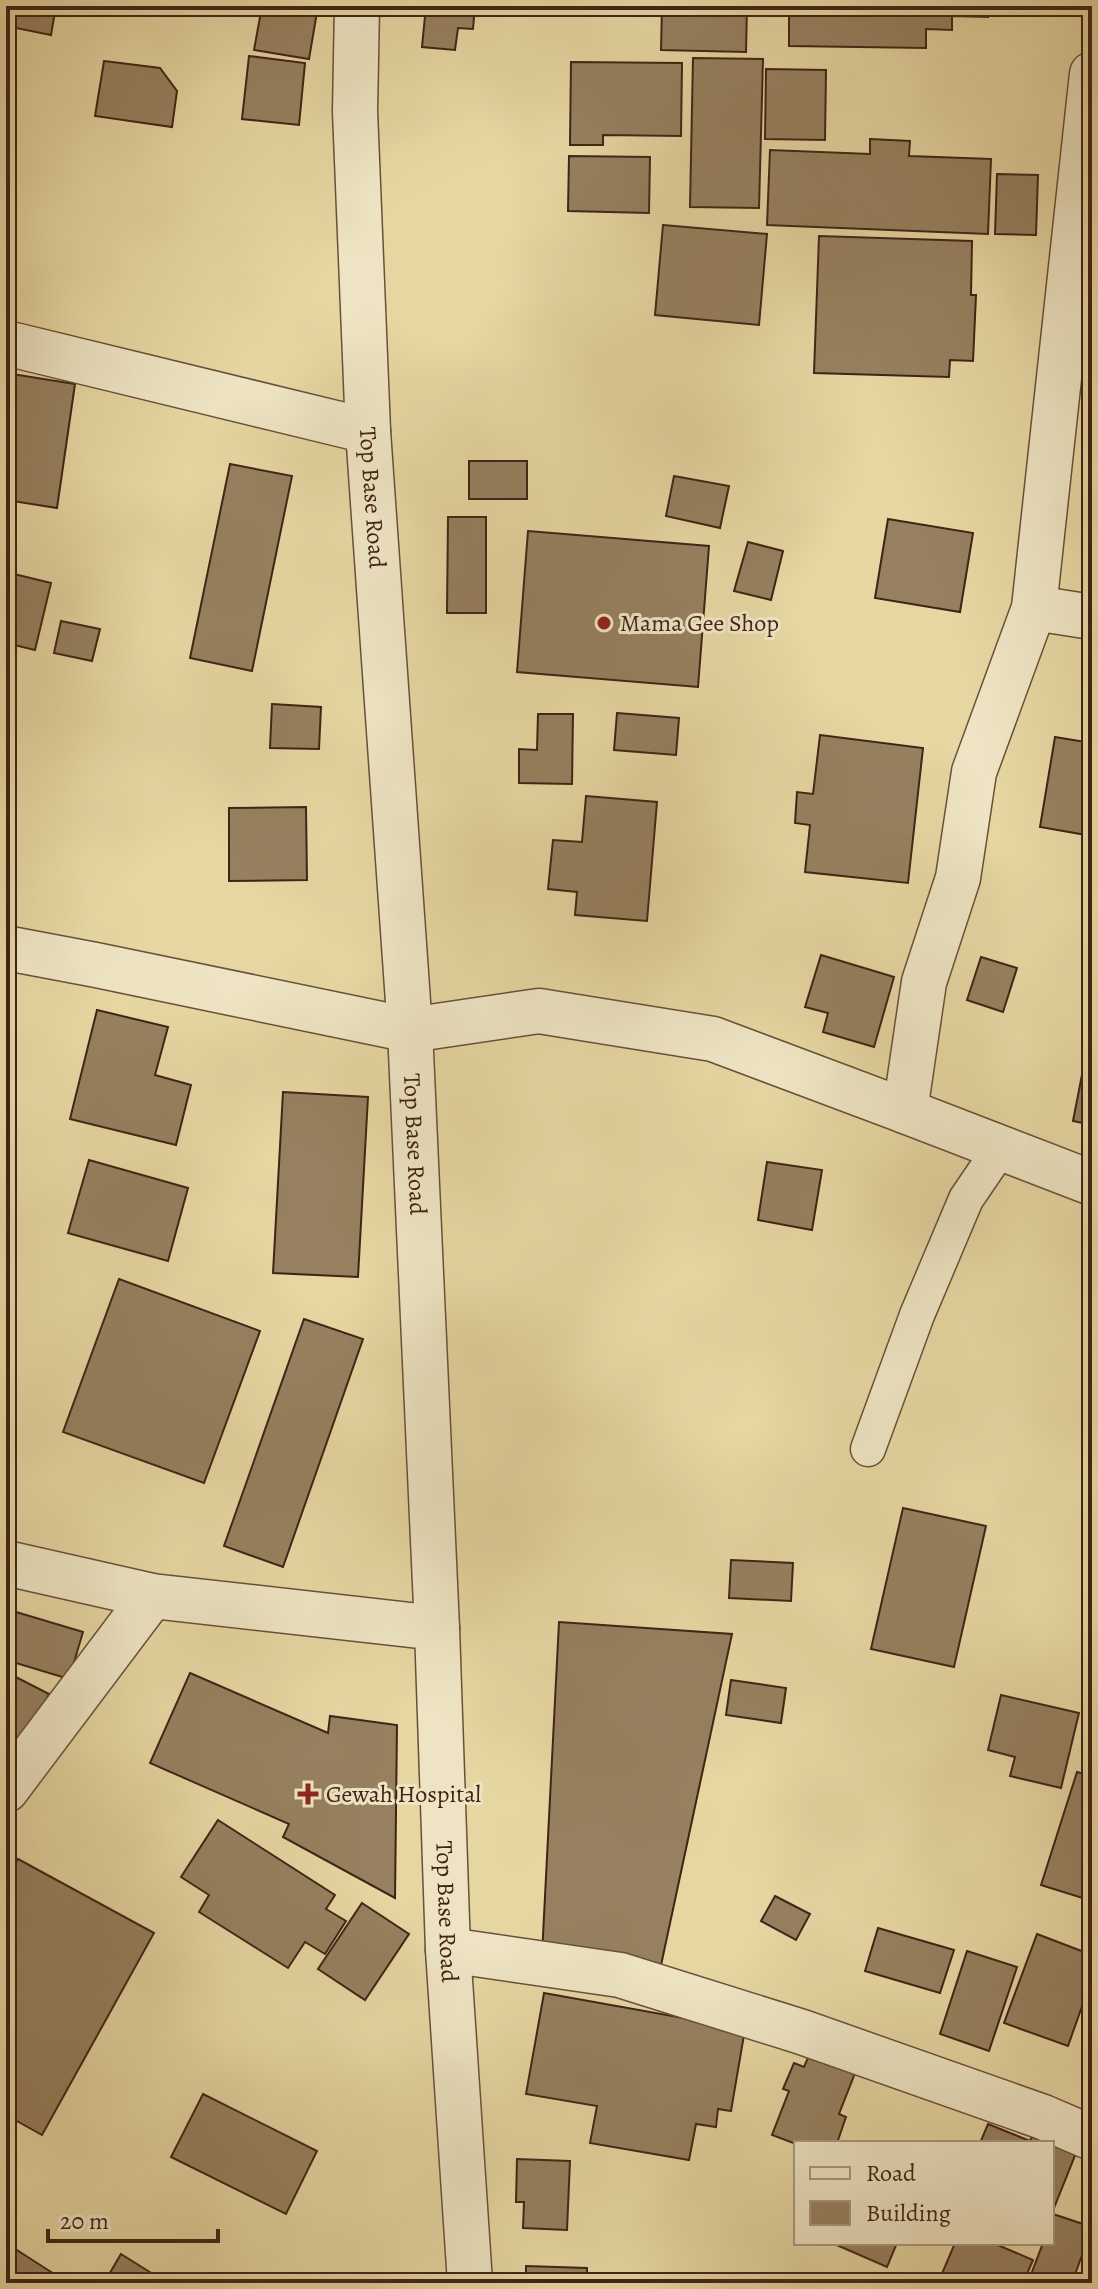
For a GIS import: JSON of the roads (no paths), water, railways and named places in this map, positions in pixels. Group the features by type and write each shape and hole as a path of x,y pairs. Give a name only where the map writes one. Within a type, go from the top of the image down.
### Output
{"street":[{"name":"Top Base Road","path":"357,6 355,111 368,431 410,1030 448,1950 470,2283"},
{"path":"905,1111 924,982 958,878 974,772 1034,608 1092,74"},
{"path":"6,343 368,431"},
{"path":"1034,608 1092,617"},
{"path":"6,948 410,1030 539,1011 713,1039 1092,1183"},
{"path":"6,1563 152,1596 437,1628"},
{"path":"6,1790 152,1596"},
{"path":"448,1950 620,1975 802,2032 1043,2117 1092,2138"}],"lane":[{"path":"868,1449 917,1315 966,1199 1000,1149"}],"place":[{"name":"Mama Gee Shop","path":"604,623"},
{"name":"Gewah Hospital","path":"308,1794"}]}
